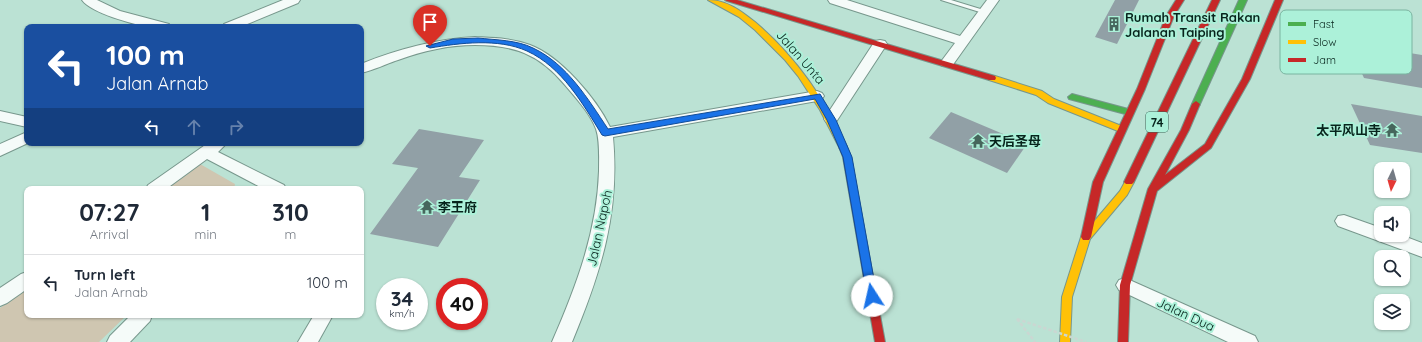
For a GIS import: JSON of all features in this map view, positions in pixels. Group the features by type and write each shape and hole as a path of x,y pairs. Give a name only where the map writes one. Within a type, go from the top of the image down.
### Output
{"main road":[{"name":"Jalan Unta","path":"712,0 741,14 776,46 817,96 831,120 847,157 880,342"},
{"path":"730,0 947,63 1039,93 1061,94 1129,112"},
{"path":"1086,237 1098,182 1121,129 1141,89 1170,16 1180,0"},
{"name":"74","path":"1064,342 1068,297 1086,237 1124,193 1216,0"},
{"name":"74","path":"1123,342 1125,285 1153,189 1185,130 1243,0"},
{"path":"1153,189 1208,146 1246,79 1279,0"},
{"path":"741,14 790,18"},
{"path":"1039,93 1051,101 1121,129"}],"street":[{"path":"88,0 96,6 153,24"},
{"path":"235,24 294,0"},
{"path":"834,0 962,41"},
{"path":"947,63 993,0"},
{"name":"Jalan Napoh","path":"364,68 419,47 453,42 478,41 504,43 530,49 548,62 567,78 588,104 605,133 608,186 599,242 584,292 562,342"},
{"path":"831,120 880,44"},
{"path":"605,133 817,96"},
{"path":"0,116 24,121"},
{"path":"0,151 24,139"},
{"path":"158,186 214,146"},
{"path":"205,152 256,185"},
{"path":"1344,221 1374,232"},
{"path":"1401,242 1422,250"},
{"path":"0,298 24,281"},
{"name":"Jalan Dua","path":"1125,285 1248,342"},
{"path":"117,342 139,318"},
{"path":"308,342 322,318"}],"lane":[{"path":"944,0 985,12"}],"path":[{"path":"1035,342 1017,319 1086,342"}],"shaded area":[{"path":"200,164 235,184 235,186 169,186"},
{"path":"24,290 24,318 124,318 99,342 0,342 0,308"}],"building":[{"name":"Rumah Transit Rakan Jalanan Taiping","path":"1115,0 1139,0 1117,44 1095,37"},
{"path":"1412,53 1422,55 1422,88 1364,78 1362,74 1412,74"},
{"name":"太平风山寺","path":"1351,104 1422,116 1422,153 1370,145"},
{"name":"天后圣母","path":"951,112 1027,144 1007,173 929,138"},
{"name":"李王府","path":"419,129 484,140 459,177 480,180 438,247 370,234 418,168 392,164"}],"traffic: fast":[{"path":"1196,104 1243,0"},
{"path":"1072,97 1129,112"}],"traffic: slow":[{"path":"712,0 732,8 742,15 758,28 787,58 813,92 843,147"},
{"path":"992,78 1039,93 1051,101 1121,129"},
{"path":"1065,342 1067,297 1086,237 1124,193 1129,182"}],"traffic: jam":[{"path":"729,0 992,78"},
{"path":"1086,237 1098,182 1141,89 1170,16 1180,0"},
{"path":"1129,182 1216,0"},
{"path":"1153,189 1208,146 1246,79 1279,0"},
{"path":"1123,342 1125,285 1153,189 1185,130 1196,104"},
{"path":"843,147 847,157 880,342"}],"place":[{"name":"Rumah Transit Rakan Jalanan Taiping","path":"1114,24"},
{"name":"太平风山寺","path":"1392,130"},
{"name":"天后圣母","path":"978,141"},
{"name":"李王府","path":"427,207"}],"route":[{"path":"430,46 453,42 478,41 504,43 530,49 567,78 588,104 605,133 817,96 831,120 847,157 872,296"}]}
